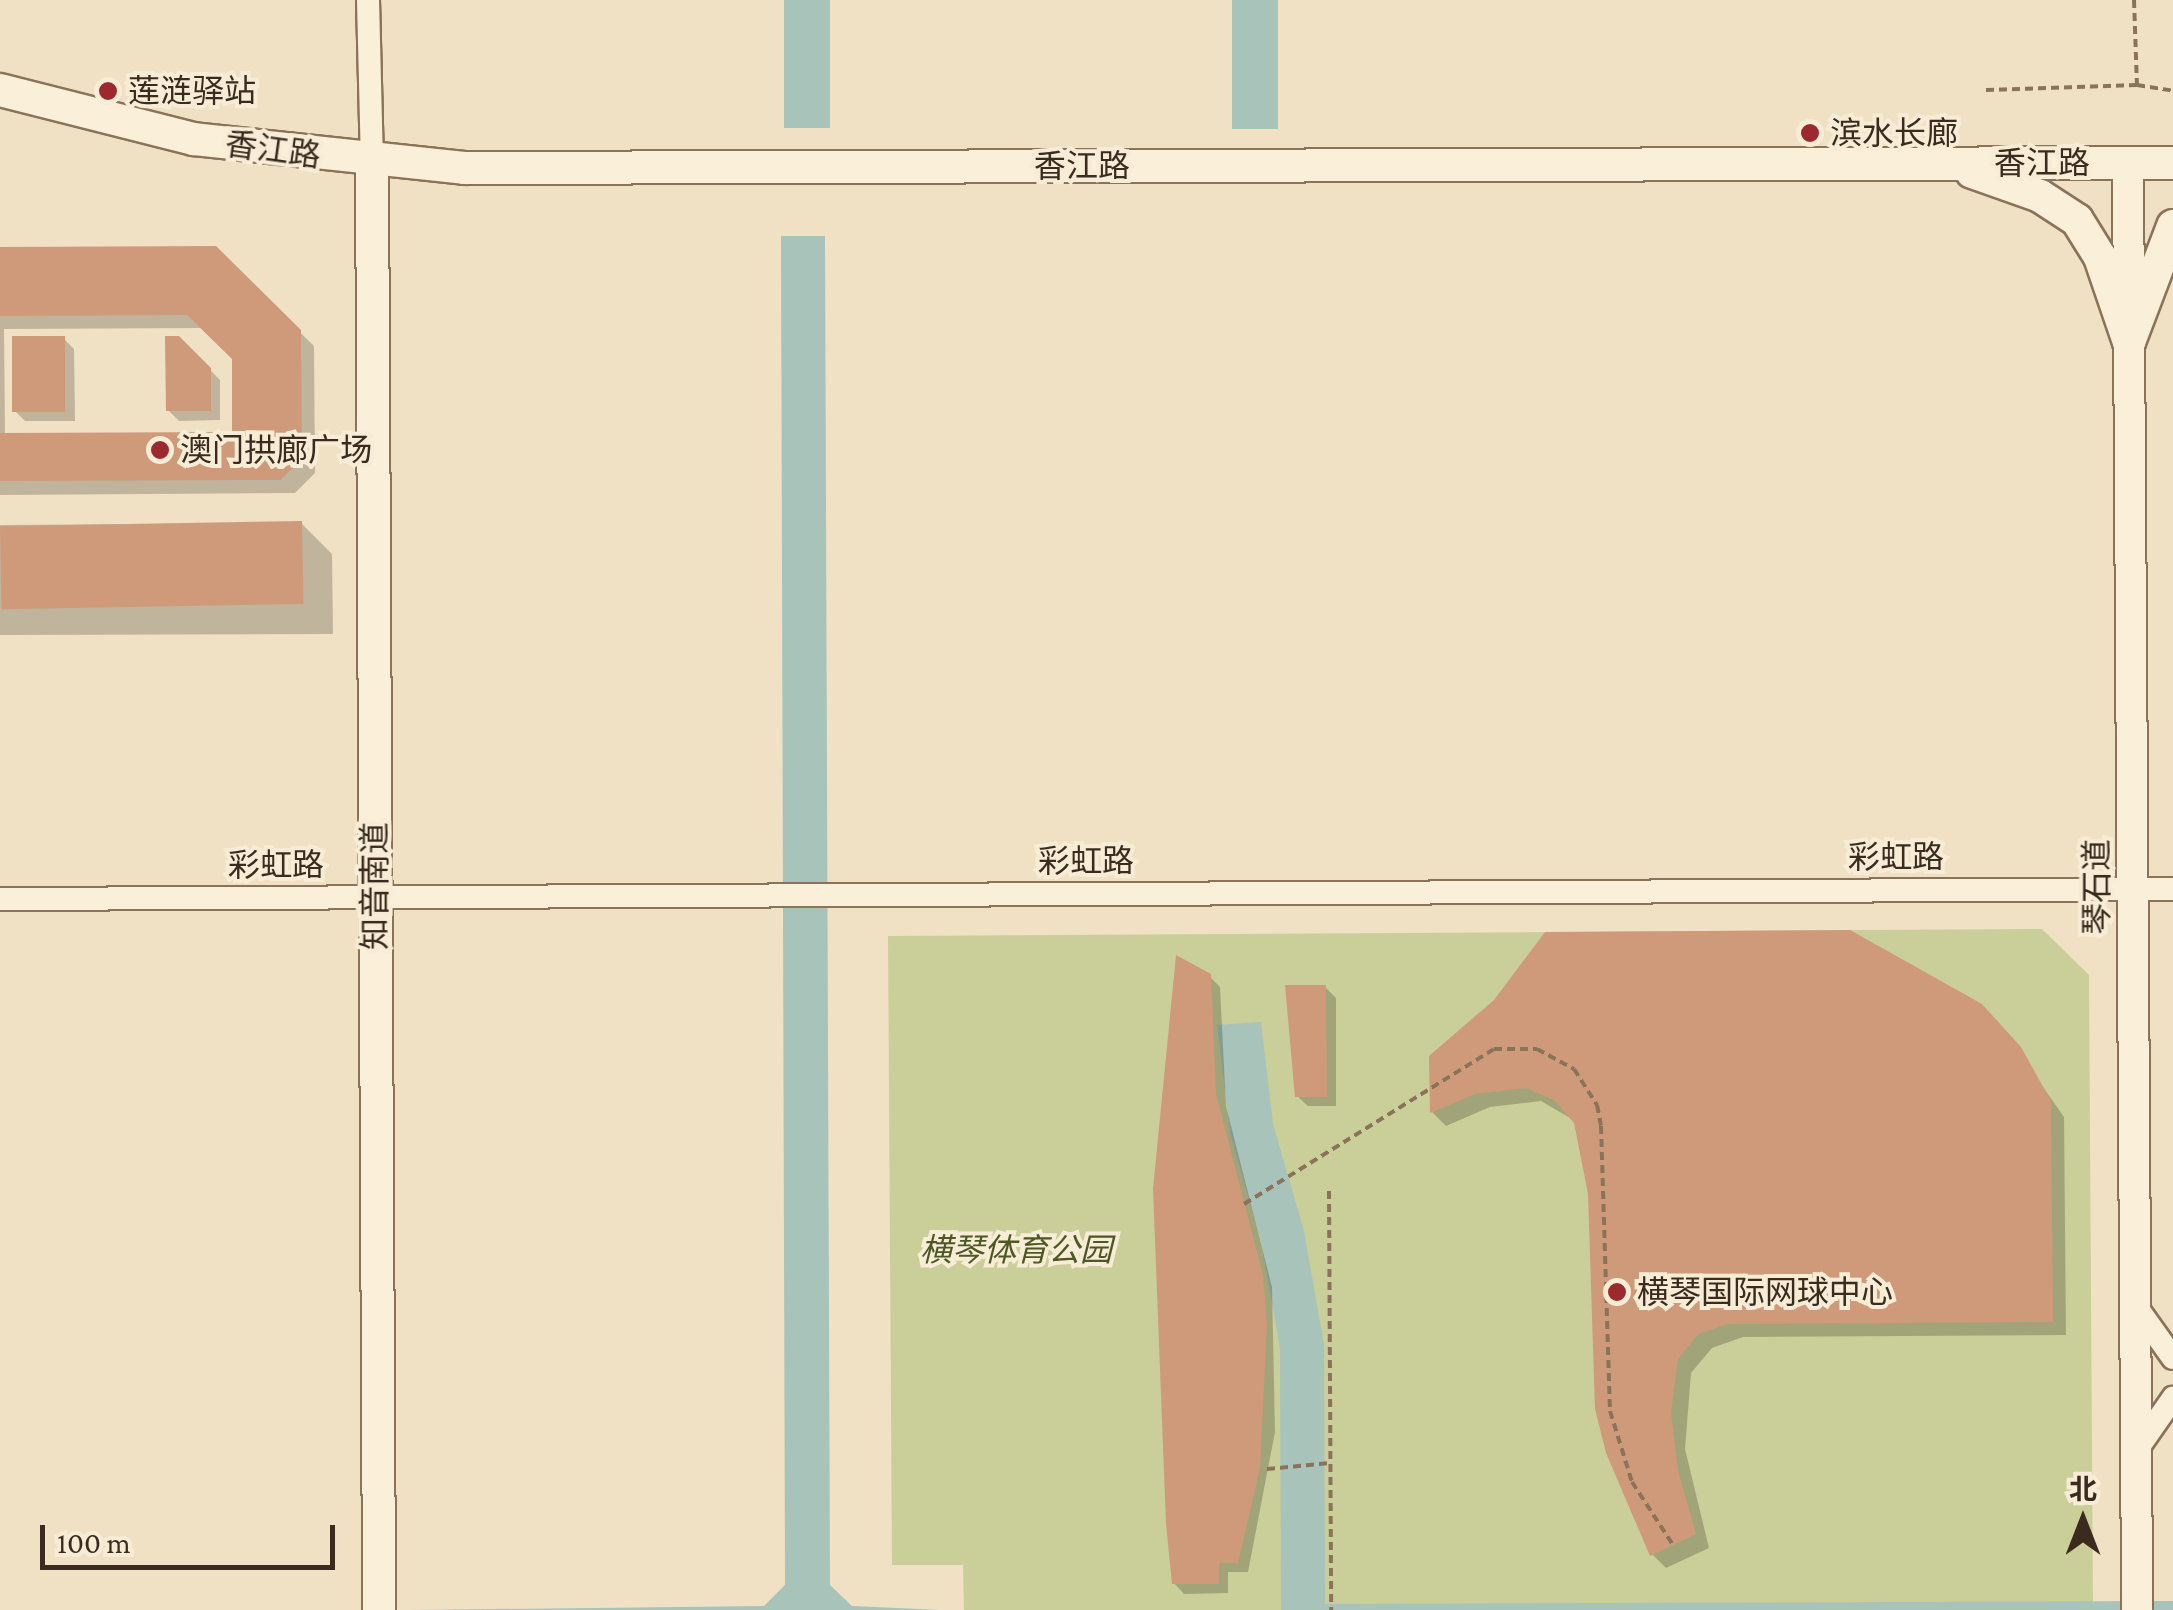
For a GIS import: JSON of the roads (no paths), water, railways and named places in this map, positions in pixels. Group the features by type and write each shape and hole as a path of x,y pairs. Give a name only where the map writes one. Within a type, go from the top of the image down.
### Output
{"main road":[{"name":"香江路","path":"0,90 194,139 372,163 2173,162"},
{"name":"知音南道","path":"372,163 379,1610"},
{"path":"1948,163 2040,196 2078,220 2100,258 2129,342"},
{"path":"2129,342 2173,226"}],"street":[{"path":"368,0 372,163"},
{"name":"琴石道","path":"2128,163 2137,1610"},
{"name":"彩虹路","path":"0,899 2173,888"},
{"path":"2135,1305 2173,1358"},
{"path":"2136,1451 2173,1398"}],"water":[{"path":"784,0 830,0 830,128 784,128"},
{"path":"1232,0 1278,0 1278,129 1232,129"},
{"path":"781,236 825,236 830,1585 852,1606 942,1610 410,1610 764,1606 785,1585"},
{"path":"1261,1022 1273,1124 1304,1231 1324,1345 1325,1604 2173,1601 2173,1610 1281,1610 1280,1348 1261,1242 1230,1133 1217,1025"}],"place":[{"name":"莲涟驿站","path":"108,91"},
{"name":"滨水长廊","path":"1810,133"},
{"name":"澳门拱廊广场","path":"160,450"},
{"name":"横琴国际网球中心","path":"1617,1292"}],"park label":[{"name":"横琴体育公园","path":"1016,1250"}]}
